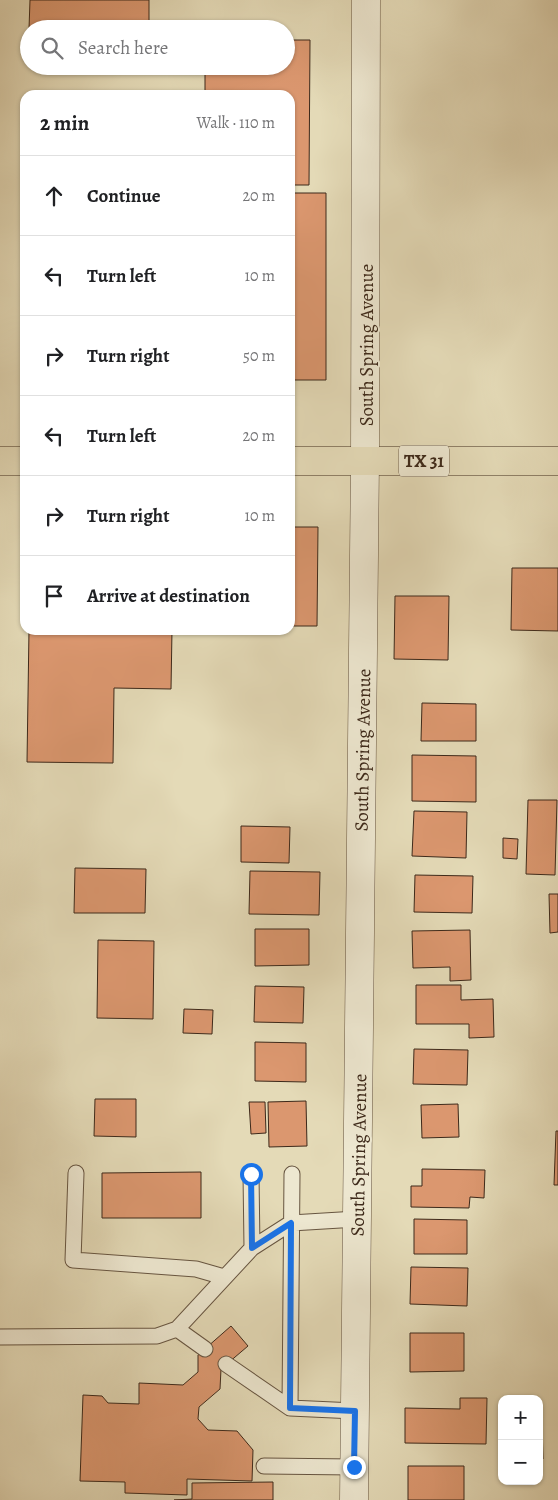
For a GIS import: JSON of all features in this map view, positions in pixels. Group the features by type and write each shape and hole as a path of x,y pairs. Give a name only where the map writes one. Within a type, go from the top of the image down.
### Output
{"main road":[{"path":"0,461 20,461"},
{"name":"TX 31","path":"295,461 558,461"}],"street":[{"name":"South Spring Avenue","path":"354,1500 365,461 366,0"}],"lane":[{"path":"76,1173 73,1260 196,1269 224,1278"},
{"path":"251,1174 252,1248"},
{"path":"290,1408 292,1174"},
{"path":"0,1337 157,1336 177,1329 252,1248 291,1223 357,1219"},
{"path":"177,1329 205,1349"},
{"path":"226,1364 290,1408 355,1411"},
{"path":"264,1466 354,1467"}],"building":[{"path":"30,0 149,0 149,20 29,20"},
{"path":"295,40 310,40 309,185 295,185 295,90 205,90 205,75 295,75"},
{"path":"295,193 326,193 326,380 295,380"},
{"path":"295,527 318,527 317,626 295,626"},
{"path":"512,568 558,568 558,631 511,630"},
{"path":"395,596 449,596 448,660 394,659"},
{"path":"29,635 172,635 171,689 114,688 113,763 27,762"},
{"path":"422,703 476,704 476,741 421,741"},
{"path":"412,755 476,756 476,802 412,801"},
{"path":"528,800 557,800 555,875 526,874"},
{"path":"414,811 467,812 466,858 412,856"},
{"path":"241,826 290,827 289,863 241,862"},
{"path":"503,838 518,839 517,859 503,858"},
{"path":"75,868 146,869 145,913 74,913"},
{"path":"250,871 320,872 319,915 249,914"},
{"path":"415,875 473,876 472,913 414,912"},
{"path":"549,894 558,894 558,932 550,933"},
{"path":"255,929 309,929 309,965 255,966"},
{"path":"470,930 471,980 450,981 450,967 413,968 412,931"},
{"path":"98,940 154,941 153,1019 97,1018"},
{"path":"416,985 461,985 461,1000 493,999 494,1037 469,1038 469,1024 416,1024"},
{"path":"255,986 304,987 303,1023 254,1022"},
{"path":"184,1009 213,1010 212,1034 183,1033"},
{"path":"255,1042 306,1043 306,1082 255,1081"},
{"path":"414,1049 468,1050 467,1085 413,1084"},
{"path":"95,1099 136,1099 136,1137 94,1136"},
{"path":"306,1101 307,1146 269,1147 268,1102"},
{"path":"249,1102 265,1102 266,1133 251,1134"},
{"path":"458,1104 459,1137 422,1138 421,1105"},
{"path":"556,1131 558,1131 558,1185 554,1185"},
{"path":"422,1169 485,1170 484,1198 470,1197 469,1208 411,1207 411,1186 422,1186"},
{"path":"201,1172 201,1218 102,1218 102,1173"},
{"path":"414,1219 467,1220 467,1254 414,1254"},
{"path":"411,1267 468,1268 467,1306 410,1304"},
{"path":"231,1326 248,1346 221,1369 220,1389 199,1407 198,1419 208,1430 237,1431 253,1450 252,1481 187,1479 187,1495 125,1493 125,1482 80,1481 83,1395 102,1396 108,1403 139,1404 139,1383 183,1385 198,1372 198,1355"},
{"path":"410,1333 464,1333 464,1371 410,1372"},
{"path":"460,1398 487,1398 486,1444 405,1443 405,1408 460,1409"},
{"path":"408,1466 464,1466 464,1500 408,1500"},
{"path":"273,1482 273,1500 174,1500 192,1499 192,1483"}],"route":[{"path":"251,1174 252,1248 291,1223 290,1408 355,1411 354,1467"}]}
